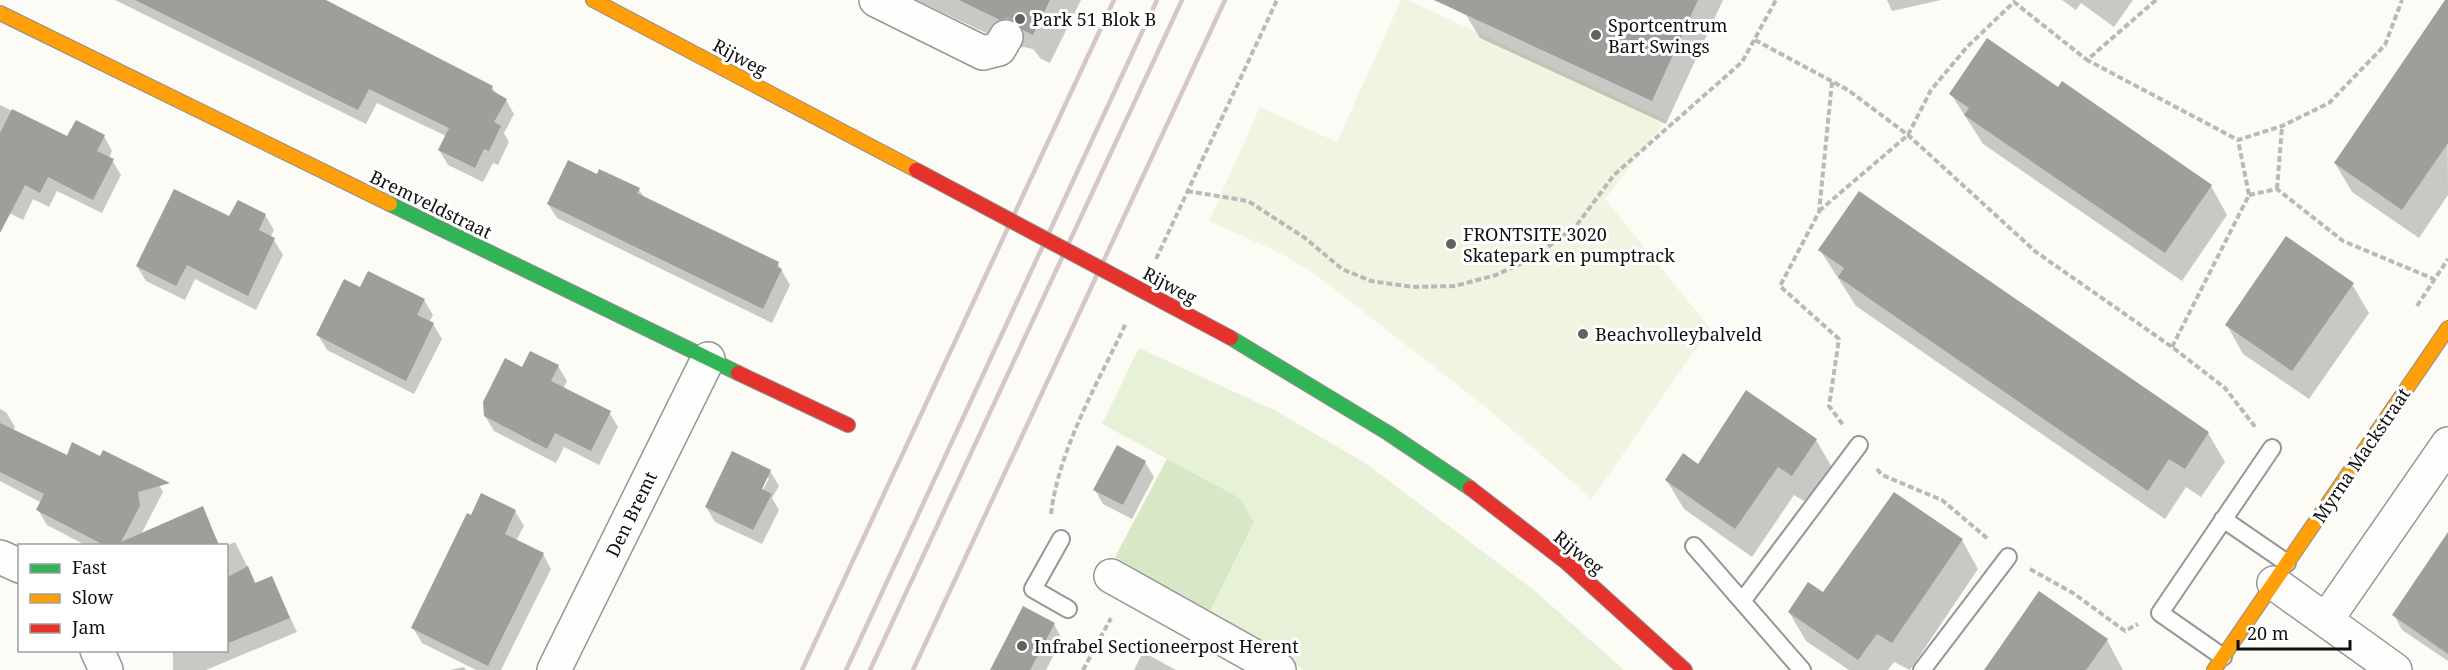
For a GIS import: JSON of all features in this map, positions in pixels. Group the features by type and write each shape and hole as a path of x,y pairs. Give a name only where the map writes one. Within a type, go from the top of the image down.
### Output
{"street":[{"name":"Rijweg","path":"592,0 1231,338 1372,423 1441,468 1507,516 1631,617 1685,670"},
{"path":"876,0 983,54 999,49 1005,37"},
{"name":"Bremveldstraat","path":"0,13 708,359 848,425"},
{"name":"Myrna Mackstraat","path":"2218,663 2448,328"},
{"name":"Den Bremt","path":"554,670 708,359"},
{"path":"2326,620 2448,444"},
{"path":"0,557 18,565"},
{"path":"2281,573 2326,620 2395,670"},
{"path":"1111,576 1279,670"},
{"path":"97,652 106,670"}],"lane":[{"path":"1743,600 1859,445"},
{"path":"2218,663 2160,613 2272,448"},
{"path":"2223,519 2281,573"},
{"path":"1061,538 1033,590 1068,609"},
{"path":"1694,546 1802,670"},
{"path":"1922,670 2008,557"}],"path":[{"path":"1187,192 1248,201 1305,238 1342,269 1371,281 1413,287 1455,286 1496,275 1533,258 1576,225 1614,176 1742,62 1776,0"},
{"path":"2087,60 2156,0"},
{"path":"1818,212 1908,135 1931,90 1967,46 2014,2 2087,60 2238,140 2282,126 2329,104 2385,45 2402,0"},
{"path":"1755,40 1848,90 1908,135 2036,252 2172,347 2225,388 2272,448"},
{"path":"1833,82 1818,212 1780,286 1839,339 1829,406 1882,475 1942,500 2008,557 2073,593 2125,631 2160,613"},
{"path":"2277,189 2282,126"},
{"path":"2172,347 2249,195 2238,140"},
{"path":"2249,195 2277,189"},
{"path":"2277,189 2343,241 2434,279"},
{"path":"1083,670 1120,601 1111,576"}],"green space":[{"name":"FRONTSITE 3020 Skatepark en pumptrack","path":"1401,0 1408,0 1666,120 1605,199 1710,328 1592,499 1487,408 1311,271 1276,251 1209,221 1260,107 1337,142"},
{"path":"1139,348 1276,411 1365,463 1535,591 1624,670 1304,670 1209,613 1254,524 1240,498 1102,424"},
{"path":"1167,459 1240,498 1254,523 1209,613 1115,557"}],"building":[{"path":"135,0 326,0 493,86 491,90 507,99 494,122 501,126 489,151 484,149 475,168 438,150 449,128 369,89 358,110"},
{"name":"Park 51 Blok B","path":"959,0 1050,0 1033,35 1023,30 1015,21 1007,18 1000,20"},
{"name":"Sportcentrum Bart Swings","path":"1434,0 1698,0 1652,101"},
{"path":"2445,0 2448,0 2448,143 2402,210 2334,163"},
{"path":"1987,38 2058,87 2062,81 2212,185 2165,253 1964,115 1969,108 1949,94"},
{"path":"12,109 67,136 76,120 105,135 97,151 114,159 93,200 48,177 40,193 25,185 0,233 0,133"},
{"path":"568,160 597,174 599,169 640,188 637,193 779,262 777,267 782,269 763,309 547,204"},
{"path":"174,189 229,216 238,200 266,214 259,230 275,238 248,296 187,265 176,286 136,266"},
{"path":"1859,191 2209,432 2185,469 2169,459 2148,491 1838,277 1844,268 1818,250"},
{"path":"2286,236 2354,283 2292,371 2225,325"},
{"path":"368,271 425,299 417,315 434,323 406,381 316,335 344,279 360,287"},
{"path":"530,351 559,365 551,381 611,411 591,451 555,433 547,449 484,416 483,402 505,358 522,367"},
{"path":"1746,390 1817,439 1792,476 1778,467 1735,529 1665,480 1683,453 1698,464"},
{"path":"0,423 67,455 72,442 100,456 103,450 170,483 138,492 140,506 121,542 203,506 218,544 102,544 36,510 44,494 0,472"},
{"path":"1117,445 1146,461 1123,505 1093,490"},
{"path":"732,451 771,470 762,489 772,494 753,530 705,507"},
{"path":"1894,492 1963,539 1892,643 1877,634 1858,660 1788,612 1808,582 1823,592"},
{"path":"481,493 516,510 505,534 544,553 488,666 411,628 467,513 471,515"},
{"path":"2448,532 2448,654 2392,615"},
{"path":"248,566 255,583 272,576 290,618 228,643 228,577"},
{"path":"2039,591 2108,639 2086,670 1984,670"},
{"name":"Infrabel Sectioneerpost Herent","path":"1023,606 1055,623 1030,670 990,670"}],"railway":[{"path":"802,670 1114,0"},
{"path":"846,670 1157,0"},
{"path":"870,670 1182,0"},
{"path":"913,670 1225,0"}],"traffic: fast":[{"path":"390,204 738,373"},
{"path":"1231,338 1388,433 1470,488"}],"traffic: slow":[{"path":"593,0 916,170"},
{"path":"0,13 390,204"},
{"path":"2214,670 2448,328"}],"traffic: jam":[{"path":"916,170 1231,338"},
{"path":"738,373 848,425"},
{"path":"1470,488 1567,563 1685,670"}],"place":[{"name":"Park 51 Blok B","path":"1020,19"},
{"name":"Sportcentrum Bart Swings","path":"1596,35"},
{"name":"FRONTSITE 3020 Skatepark en pumptrack","path":"1451,244"},
{"name":"Beachvolleybalveld","path":"1583,334"},
{"name":"Infrabel Sectioneerpost Herent","path":"1022,646"}]}
